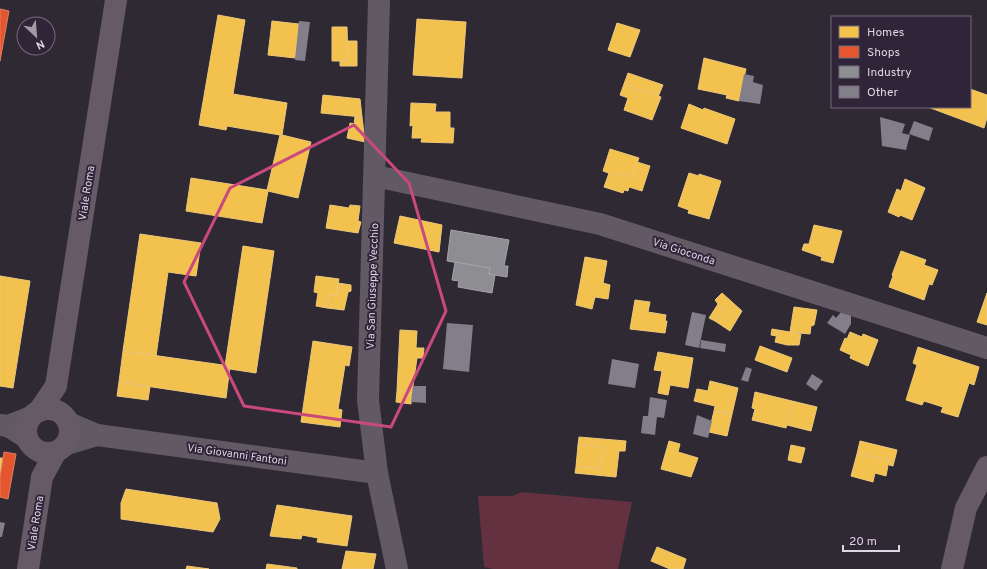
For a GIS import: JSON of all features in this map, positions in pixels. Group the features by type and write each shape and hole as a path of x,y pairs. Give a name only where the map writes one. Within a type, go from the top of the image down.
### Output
{"main road":[{"name":"Viale Roma","path":"28,569 42,477 53,438 56,386 116,0"},
{"name":"Viale Roma","path":"53,438 26,427 56,386"},
{"path":"35,414 46,409 60,412 53,438"},
{"path":"952,569 966,508 987,467"}],"street":[{"name":"Via San Giuseppe Vecchio","path":"380,0 368,400 377,473 397,569"},
{"name":"Via Gioconda","path":"375,176 600,224 987,348"},
{"path":"4,425 35,414"},
{"path":"4,425 53,438"},
{"name":"Via Giovanni Fantoni","path":"53,438 97,435 377,473"}],"highlighted area":[{"path":"354,125 409,183 446,311 391,427 244,406 184,282 230,188"}],"shaded area":[{"path":"522,492 632,502 618,569 493,569 484,567 478,496 512,496"}],"building: Homes":[{"path":"218,15 245,20 233,94 287,103 282,135 311,142 298,198 268,191 262,223 186,211 191,178 267,190 280,135 227,126 226,130 199,125"},
{"path":"417,19 466,22 462,78 413,75"},
{"path":"272,21 299,24 295,58 268,55"},
{"path":"617,23 640,30 630,57 608,50"},
{"path":"332,27 347,27 348,61 332,61"},
{"path":"347,41 357,41 357,66 340,66 340,61 348,61"},
{"path":"704,58 746,69 739,101 726,98 727,95 698,89"},
{"path":"628,73 663,85 658,97 624,84"},
{"path":"624,84 661,97 652,120 624,110 628,98 620,95"},
{"path":"971,89 987,95 987,118 984,128 931,108 971,108"},
{"path":"323,95 360,99 362,117 321,113"},
{"path":"411,103 436,104 435,112 450,112 450,128 454,128 453,143 421,142 422,138 412,138 413,125 410,126"},
{"path":"689,104 703,110 704,108 735,119 727,144 681,128"},
{"path":"355,117 362,117 365,142 347,138 350,123 354,124"},
{"path":"610,149 639,158 632,177 620,173 619,177 603,171"},
{"path":"637,162 650,166 642,191 629,187 628,191 624,190 623,193 604,187 609,173 619,177 620,173 632,177"},
{"path":"689,173 699,176 699,174 721,181 709,219 688,213 689,210 678,206"},
{"path":"905,179 925,188 912,220 900,215 899,217 888,212 897,189 901,191"},
{"path":"330,205 349,208 350,205 360,206 358,221 361,222 358,233 326,228"},
{"path":"400,216 442,225 439,252 394,243"},
{"path":"814,225 842,231 833,263 821,260 822,257 802,250 804,244 809,244"},
{"path":"140,234 201,243 196,276 168,272 156,356 123,351"},
{"path":"243,246 274,251 256,373 230,369 230,366 225,366"},
{"path":"901,251 926,260 924,265 938,270 932,285 929,284 924,300 889,287"},
{"path":"585,257 607,261 603,283 610,285 608,299 595,297 592,309 576,305"},
{"path":"0,276 30,281 13,388 0,386"},
{"path":"316,276 339,279 336,296 329,295 327,308 316,306 318,293 314,292"},
{"path":"338,283 351,285 351,291 348,292 344,310 327,308 329,295 336,296"},
{"path":"722,293 742,311 730,331 715,321 724,309 715,300"},
{"path":"987,293 987,325 977,322"},
{"path":"635,300 650,302 648,312 666,315 665,321 667,321 665,333 630,329"},
{"path":"718,304 724,309 715,321 709,318"},
{"path":"794,307 817,310 814,325 811,326 810,334 790,332"},
{"path":"772,329 778,330 776,336 771,335"},
{"path":"400,330 417,331 416,348 424,348 423,358 417,358 412,393 397,391"},
{"path":"778,330 801,334 799,345 787,345 775,342"},
{"path":"850,332 862,337 863,334 878,340 868,366 850,358 851,355 840,350 845,338 847,339"},
{"path":"313,341 352,347 349,366 345,365 338,409 342,410 340,427 301,422"},
{"path":"760,346 792,358 787,372 755,360"},
{"path":"918,347 979,367 974,385 969,383 958,417 941,412 943,407 924,401 922,405 906,400 917,365 913,363"},
{"path":"123,351 230,366 226,398 119,382"},
{"path":"658,352 693,358 688,388 670,385 668,395 658,393 662,371 654,370"},
{"path":"710,381 738,388 732,414 714,411 715,406 694,401 697,389 708,391"},
{"path":"119,382 150,387 148,400 117,396"},
{"path":"397,391 412,393 411,404 396,402"},
{"path":"755,392 792,401 786,428 752,420 755,409 752,408"},
{"path":"792,401 817,407 811,431 787,425"},
{"path":"714,411 732,414 727,436 709,432"},
{"path":"579,437 626,441 625,451 619,451 616,477 575,473 576,467 601,468 603,447 578,445"},
{"path":"669,441 680,444 678,452 698,458 691,477 661,469"},
{"path":"860,441 897,450 893,466 889,465 889,460 857,454"},
{"path":"578,445 603,447 601,468 576,467"},
{"path":"791,445 805,448 801,463 788,460"},
{"path":"857,454 889,460 886,476 875,473 873,482 851,476"},
{"path":"0,458 3,458 0,477"},
{"path":"126,489 217,503 220,519 213,532 121,519 121,503"},
{"path":"277,505 352,516 347,546 317,542 318,538 302,535 301,539 270,536"},
{"path":"657,547 686,559 683,569 670,569 651,561"},
{"path":"346,551 376,554 373,569 342,569"},
{"path":"267,564 297,568 297,569 266,569"},
{"path":"187,566 209,569 186,569"}],"building: Shops":[{"path":"0,9 9,11 0,61"},
{"path":"4,452 16,454 8,499 0,497 0,477"}],"building: Industry":[{"path":"451,230 509,240 504,266 508,266 507,277 489,274 490,268 447,261"},
{"path":"455,262 490,268 489,274 495,275 492,293 458,287 459,281 452,280"}],"building: Other":[{"path":"299,21 310,22 305,61 295,60"},
{"path":"744,74 754,76 753,82 763,85 760,104 739,101"},
{"path":"880,117 905,124 902,133 910,135 906,150 882,146"},
{"path":"914,121 933,128 929,141 909,134"},
{"path":"692,312 706,315 699,348 685,345"},
{"path":"841,312 851,315 851,324 845,334 827,323 833,315 836,318"},
{"path":"447,323 473,325 469,372 443,369"},
{"path":"701,340 726,344 725,352 700,348"},
{"path":"612,359 639,364 635,388 608,384"},
{"path":"746,367 752,369 748,382 741,380"},
{"path":"812,374 823,381 816,391 806,384"},
{"path":"413,386 426,386 426,403 411,402"},
{"path":"650,397 667,400 664,418 657,417 655,435 641,433 643,416 648,416"},
{"path":"697,415 712,421 708,438 693,434"},
{"path":"0,522 5,523 2,537 0,537"}]}
